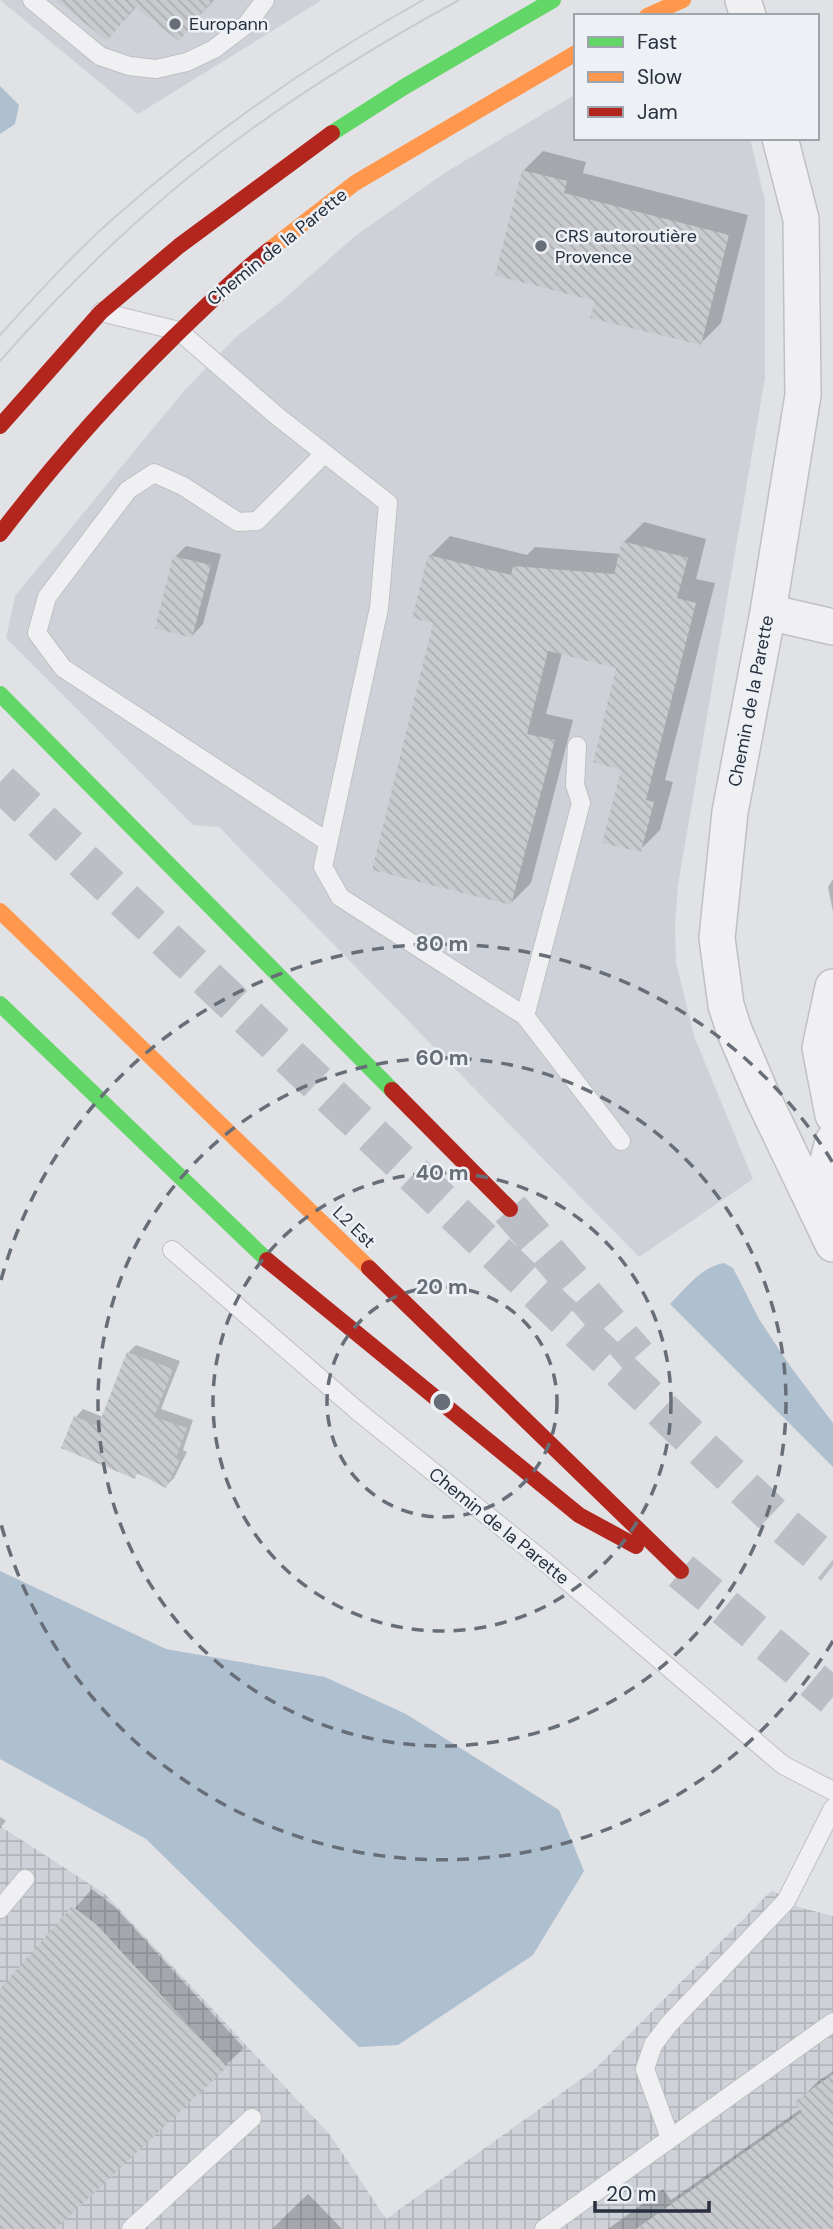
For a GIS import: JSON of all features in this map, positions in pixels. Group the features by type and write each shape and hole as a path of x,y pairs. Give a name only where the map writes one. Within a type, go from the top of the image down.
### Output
{"main road":[{"path":"0,426 101,312 179,246 314,144 404,87 554,0"},
{"path":"652,14 683,0"},
{"name":"Chemin de la Parette","path":"0,534 86,426 237,276 355,183 574,54"},
{"path":"0,694 510,1209"},
{"name":"L2 Est","path":"0,911 681,1571 579,1515 278,1269 0,1004"}],"street":[{"name":"Chemin de la Parette","path":"781,140 801,219 803,394 768,612 730,812 717,937 726,1005 734,1030 763,1098 826,1221"},
{"path":"768,612 833,626"},
{"path":"833,987 820,1048 833,1115"},
{"path":"826,1221 833,1141"}],"lane":[{"path":"32,0 100,56 129,66 156,69 187,62 214,49 247,24 265,0"},
{"path":"101,312 179,331 238,384 388,503 379,608 323,867 340,897 525,1016 621,1141"},
{"path":"324,454 257,521 237,522 183,486 154,473 128,490 47,597 37,633 63,668 328,842"},
{"path":"525,1016 580,803 575,785 577,746"},
{"name":"Chemin de la Parette","path":"172,1250 360,1413 545,1562 783,1765 833,1791"},
{"path":"670,2138 645,2069 653,2045 669,2024 786,1901 833,1808"},
{"path":"0,1909 25,1879"},
{"path":"544,2229 833,2022"},
{"path":"131,2229 252,2118"}],"shaded area":[{"path":"0,0 322,0 138,114"},
{"path":"574,95 574,140 750,140 765,201 765,378 678,885 675,925 676,962 694,1036 753,1179 639,1257 219,827 193,825 6,638 15,596 183,392 236,337 283,300 355,236 446,172"},
{"path":"0,1826 105,1894 331,2136 386,2219 595,2069 772,1890 798,1907 833,1916 833,2229 0,2229"}],"water":[{"path":"0,86 19,105 15,124 0,134"},
{"path":"724,1263 733,1268 759,1319 833,1423 833,1467 670,1304 701,1273"},
{"path":"0,1571 166,1649 325,1677 406,1714 559,1810 584,1871 533,1955 398,2045 359,2047 146,1839 0,1759"}],"building":[{"name":"Europann","path":"56,0 213,0 179,41 135,7 107,41"},
{"path":"522,170 567,181 564,193 729,235 701,345 590,318 595,301 495,275"},
{"path":"622,541 688,558 677,598 696,603 646,800 654,802 641,852 602,843 621,770 593,762 616,668 548,651 527,734 555,740 511,905 372,870 433,623 412,618 428,555 511,575 513,566 614,574"},
{"path":"173,556 211,565 192,638 155,628"},
{"path":"127,1352 173,1369 154,1417 187,1428 176,1458 180,1460 166,1488 137,1473 135,1479 61,1448 74,1416 98,1426"},
{"path":"72,1906 97,1925 227,2067 56,2229 0,2229 0,1989"},
{"path":"833,2074 833,2229 636,2229 802,2112 794,2102"}],"tunnel":[{"path":"0,782 782,1524 833,1566"},
{"path":"510,1209 637,1356"},
{"path":"681,1571 833,1697"}],"tram line":[{"path":"0,335 85,245 188,156 263,100 341,48 423,0"},
{"path":"0,361 85,270 209,161 321,81 459,0"}],"traffic: fast":[{"path":"332,133 404,87 553,0"},
{"path":"0,694 392,1090"},
{"path":"0,1004 267,1260"}],"traffic: slow":[{"path":"652,14 683,0"},
{"path":"269,250 355,183 574,54"},
{"path":"0,911 369,1268"}],"traffic: jam":[{"path":"0,426 101,312 179,246 332,133"},
{"path":"0,534 62,457 128,384 209,303 269,250"},
{"path":"392,1090 510,1209"},
{"path":"267,1260 579,1515 636,1546"},
{"path":"369,1268 681,1571"}],"place":[{"name":"Europann","path":"175,24"},
{"name":"CRS autoroutière Provence","path":"541,246"}]}
